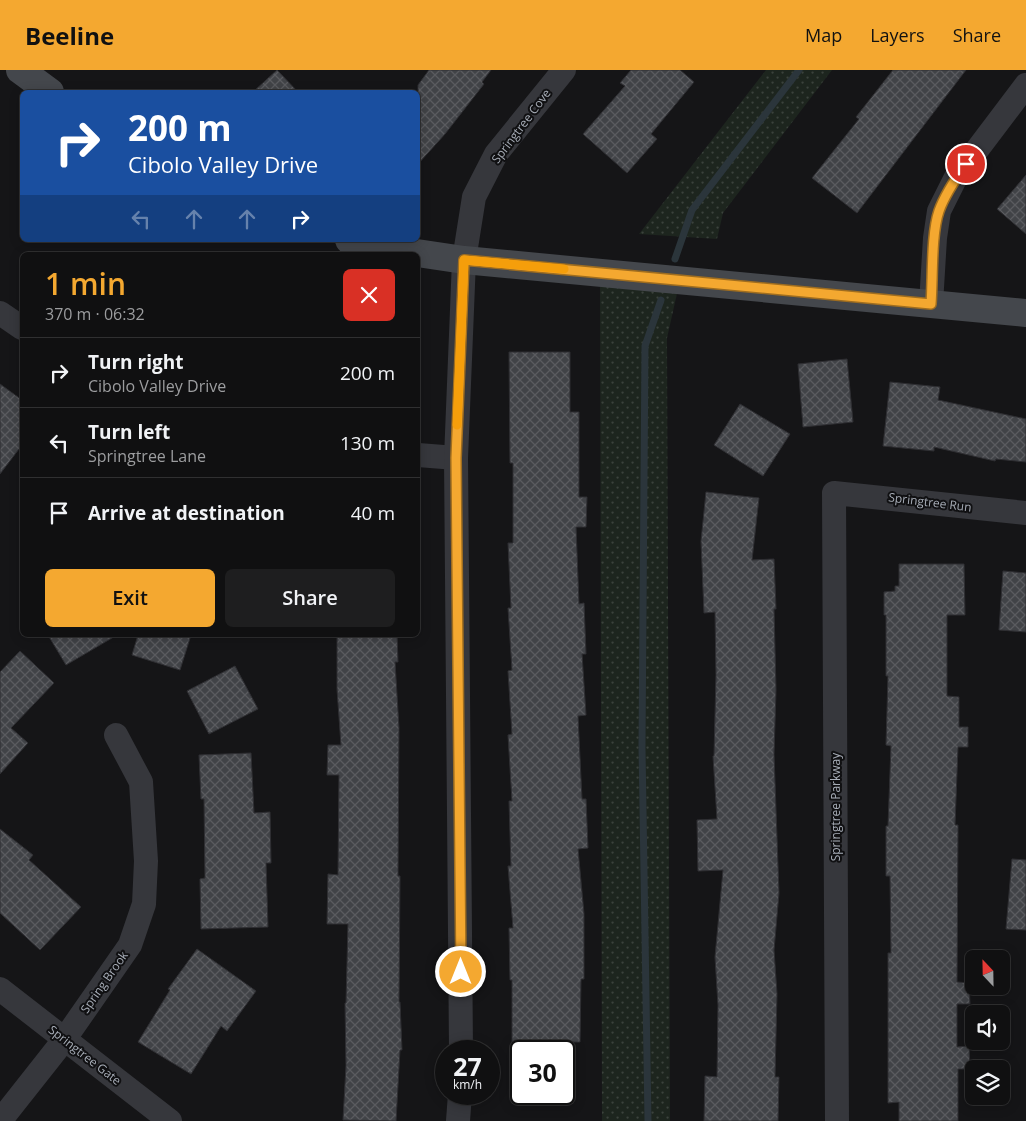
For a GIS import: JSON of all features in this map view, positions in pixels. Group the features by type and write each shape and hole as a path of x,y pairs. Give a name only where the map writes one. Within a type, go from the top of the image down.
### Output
{"main road":[{"path":"20,70 47,90"},
{"path":"356,242 410,252"},
{"path":"420,253 464,260 1026,313"}],"street":[{"name":"Springtree Cove","path":"462,1040 456,458 464,260 474,197 496,154 564,70"},
{"path":"931,304 935,238 939,211 955,179 1026,85"},
{"path":"0,313 20,327"},
{"path":"420,455 456,458"},
{"name":"Springtree Run","path":"834,493 1026,513"},
{"name":"Springtree Parkway","path":"834,493 837,1121"},
{"name":"Spring Brook","path":"0,1121 64,1040 130,945 144,904 146,861 141,782 116,735"},
{"name":"Springtree Gate","path":"0,989 170,1121"},
{"path":"458,1121 459,1105"}],"shaded area":[{"path":"766,70 832,70 723,213 717,239 639,234"},
{"path":"600,272 680,280 667,338 670,1121 602,1121"}],"building":[{"path":"277,70 296,90 255,90"},
{"path":"429,70 491,70 482,82 484,84 445,134 420,162 420,90 418,90 418,85"},
{"path":"631,70 680,70 694,82 651,134 657,139 627,173 583,134 625,86 620,83"},
{"path":"893,70 966,70 857,213 812,178 859,119 856,117"},
{"path":"1026,175 1026,234 997,209"},
{"path":"509,352 570,352 570,412 579,412 579,497 587,497 586,527 576,527 579,604 584,603 586,654 582,654 586,715 578,716 582,799 586,799 588,848 578,849 584,914 584,979 581,979 580,1042 575,1042 575,1040 512,1040 512,980 510,980 509,928 513,928 508,866 511,866 509,801 512,801 508,735 512,734 508,671 512,670 508,608 511,608 508,543 513,543 513,463 510,463"},
{"path":"847,359 853,422 803,427 798,364"},
{"path":"890,382 940,387 938,400 1026,419 1026,462 996,459 995,461 934,447 934,451 883,446"},
{"path":"0,384 20,399 20,448 0,474"},
{"path":"740,404 790,434 763,476 714,445"},
{"path":"706,492 759,498 752,560 774,559 776,690 774,754 779,893 774,950 777,994 775,1077 779,1077 778,1121 704,1121 705,1076 717,1077 718,1005 715,957 723,870 698,871 697,820 717,819 713,756 716,675 715,612 704,613 701,541"},
{"path":"899,564 964,564 965,615 947,615 947,696 959,697 959,727 968,727 968,747 958,747 955,825 958,825 957,982 965,983 965,995 970,995 970,1004 957,1004 957,1047 965,1046 965,1050 969,1050 970,1060 965,1060 965,1069 958,1069 958,1121 899,1121 899,1102 888,1103 888,953 891,953 890,876 886,876 886,826 888,826 891,746 886,745 888,676 886,676 884,592 895,591 895,586 899,586"},
{"path":"1003,571 1026,573 1026,632 999,630"},
{"path":"49,637 114,637 66,665"},
{"path":"137,637 190,637 180,670 132,655"},
{"path":"337,637 397,637 398,662 395,662 399,728 399,1002 402,1050 400,1050 396,1121 343,1120 346,1066 345,1003 348,924 327,924 328,874 338,875 339,775 327,775 328,745 341,745 337,689"},
{"path":"20,651 54,683 11,728 28,743 0,774 0,672"},
{"path":"235,666 258,709 209,734 187,691"},
{"path":"251,753 254,813 270,812 271,863 266,863 268,927 201,929 200,879 205,878 204,799 201,799 199,755"},
{"path":"0,829 33,855 29,860 81,907 40,950 0,913"},
{"path":"1012,859 1026,860 1026,930 1006,929"},
{"path":"197,949 256,991 227,1031 221,1026 191,1074 138,1042 170,990 168,989"}],"waterway":[{"path":"675,259 692,210 799,70"},
{"path":"648,1121 642,747 645,346 661,300"}],"slow traffic":[{"path":"457,425 464,260 564,269"}],"route":[{"path":"461,972 456,458 464,260 931,304 935,238 939,211 955,179 966,164"}]}
